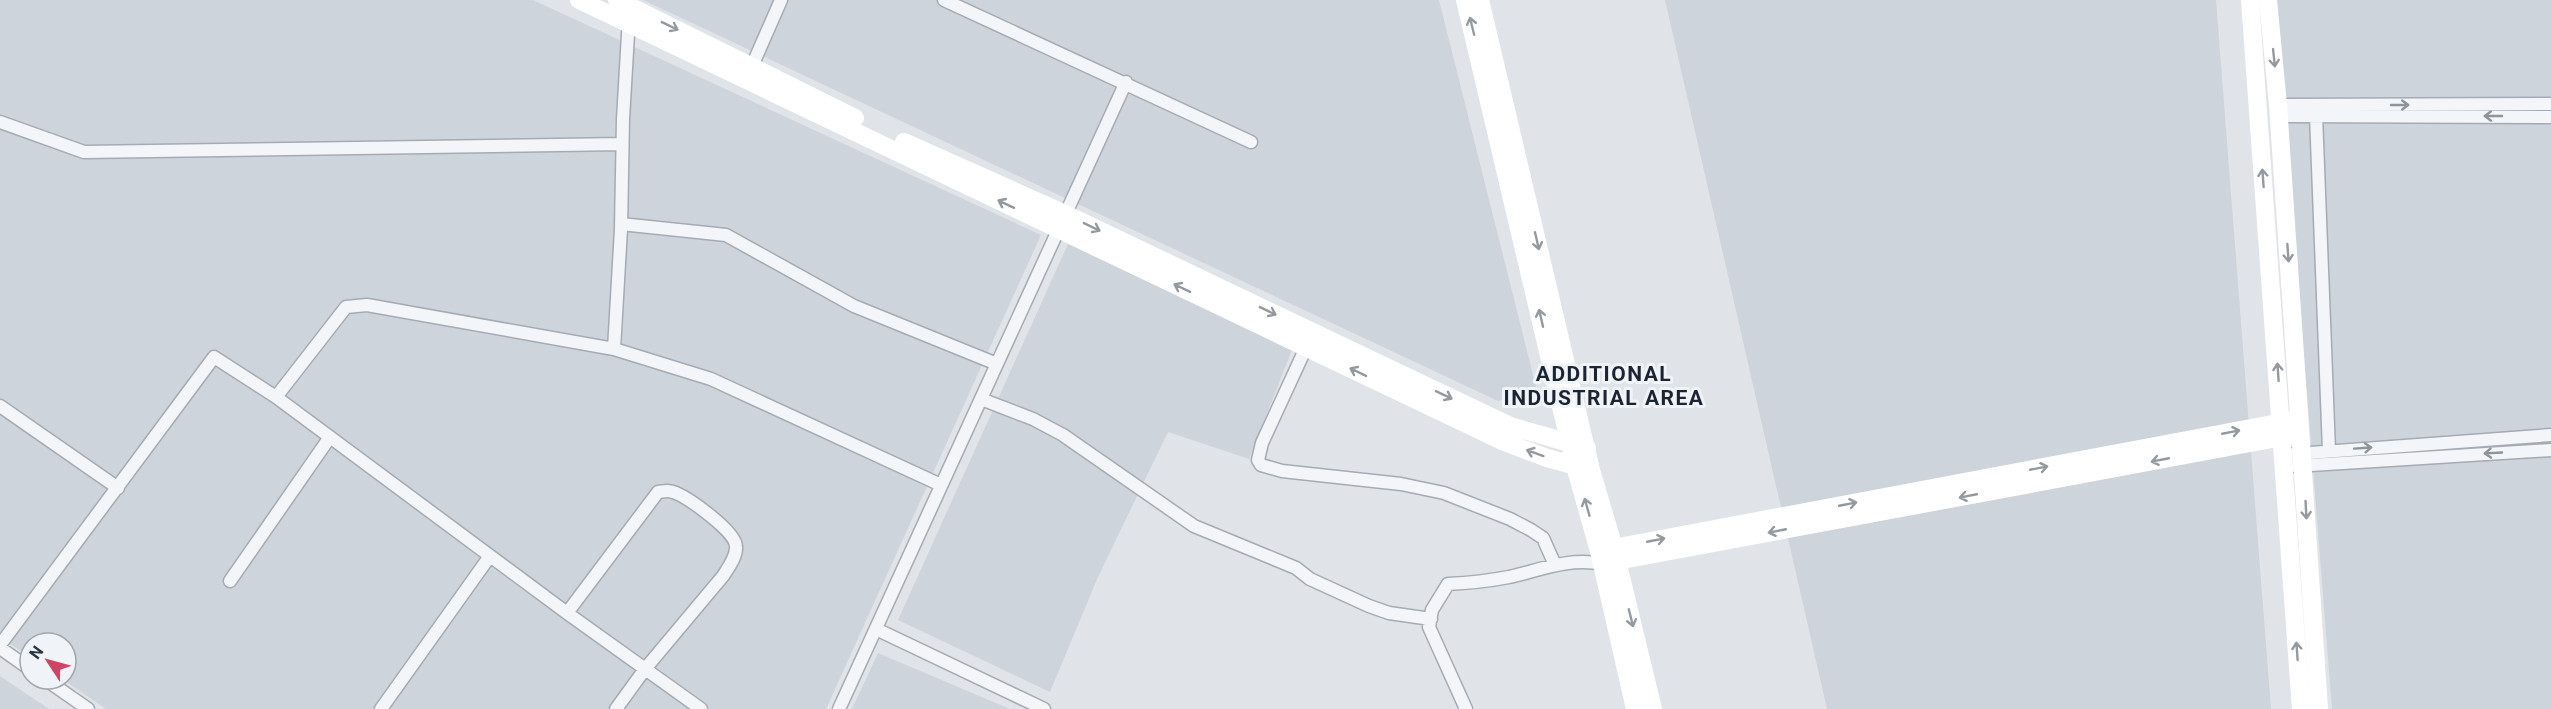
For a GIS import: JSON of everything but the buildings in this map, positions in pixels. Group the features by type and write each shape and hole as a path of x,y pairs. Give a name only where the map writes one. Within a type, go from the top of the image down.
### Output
{"street":[{"path":"579,0 626,10 749,73 890,136 1310,340 1502,441 1583,468"},
{"path":"749,73 781,0"},
{"path":"945,0 1126,82 1251,142"},
{"path":"1465,0 1579,447"},
{"path":"1480,0 1635,709"},
{"path":"2250,0 2288,439 2303,459 2319,709"},
{"path":"2268,0 2278,110 2288,439 2301,709"},
{"path":"614,349 621,224 626,10"},
{"path":"839,709 1126,82"},
{"path":"2278,110 2551,104"},
{"path":"2278,110 2316,115 2551,117"},
{"path":"2316,115 2329,451"},
{"path":"0,122 84,152 622,144"},
{"path":"621,224 726,235 854,306 997,364"},
{"path":"276,397 346,307 367,306 614,349 711,379 941,485"},
{"path":"1310,340 1510,426 1579,447"},
{"path":"1310,340 1262,443 1258,460 1261,465 1282,471 1401,484 1444,493 1510,519 1531,530 1542,538 1555,565"},
{"path":"18,660 0,647 214,357 276,397 567,613 701,709"},
{"path":"981,399 1033,418 1063,435 1194,526 1296,568 1310,579 1369,606 1389,613 1431,619"},
{"path":"0,406 118,488"},
{"path":"2303,459 2329,451 2551,435"},
{"path":"230,581 330,437"},
{"path":"2288,439 2303,459"},
{"path":"1466,709 1430,627 1432,610 1448,584 1476,583 1555,565 2288,439"},
{"path":"2303,459 2551,450"},
{"path":"567,613 658,492 666,490 693,503 731,535 736,542 737,549 723,576 645,669 616,709"},
{"path":"381,709 490,556"},
{"path":"1603,557 1653,709"},
{"path":"876,629 1044,709"},
{"path":"62,691 88,709"}],"shaded area":[{"path":"0,0 533,0 1041,235 826,709 106,709 78,690 78,631 18,631 18,649 0,637"},
{"path":"643,0 1439,0 1537,391 1498,401"},
{"path":"1665,0 2216,0 2271,709 1827,709"},
{"path":"2276,0 2551,0 2551,709 2332,709"},
{"path":"1068,244 1292,350 1249,459 1168,432 1098,577 1050,692 898,620"},
{"path":"878,653 1010,709 852,709"},
{"path":"0,676 18,688 18,691 22,691 49,709 0,709"}],"district":[{"name":"ADDITIONAL INDUSTRIAL AREA","path":"1604,386"}]}
